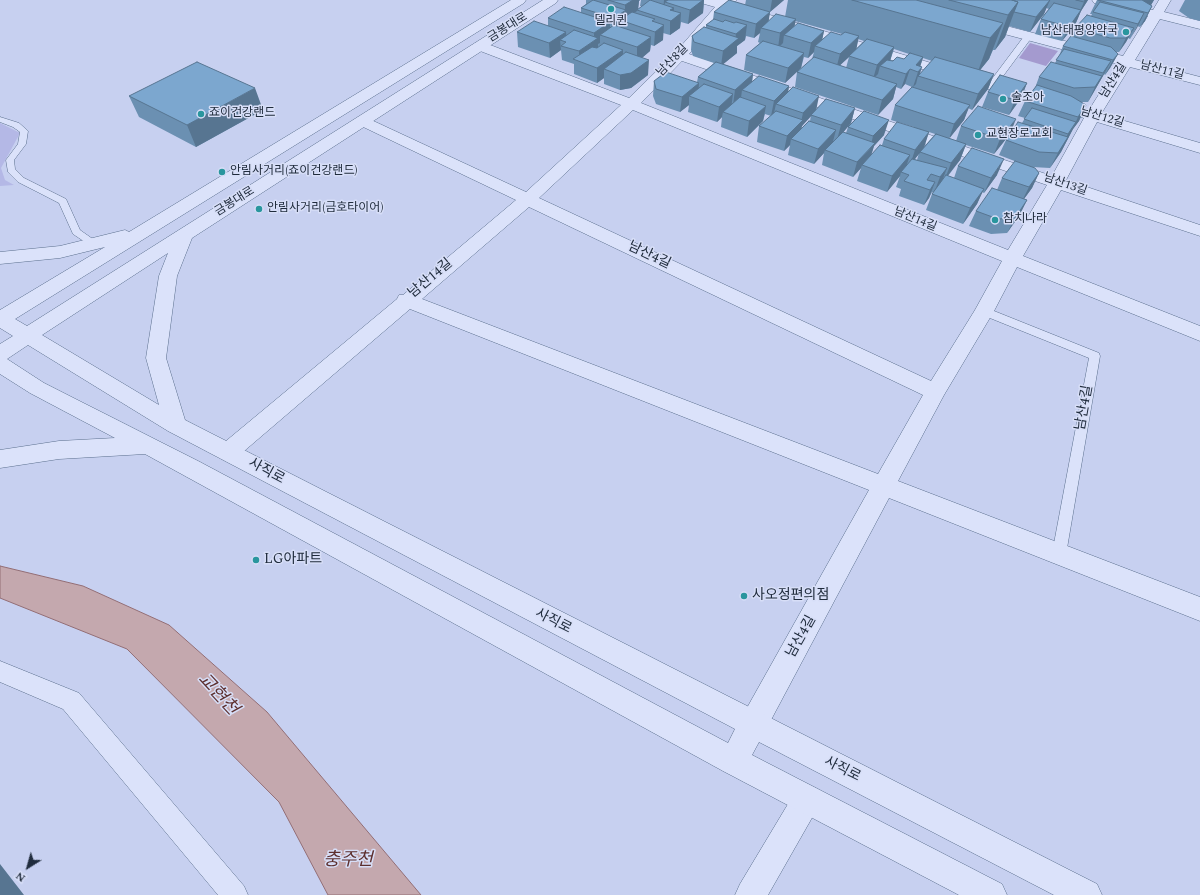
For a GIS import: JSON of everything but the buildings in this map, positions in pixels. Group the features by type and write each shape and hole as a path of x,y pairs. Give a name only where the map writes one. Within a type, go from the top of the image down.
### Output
{"street":[{"name":"금봉대로","path":"0,319 520,0"},
{"name":"금봉대로","path":"0,354 552,0"},
{"name":"남산12길","path":"705,0 727,3 1200,148"},
{"path":"1098,0 1160,7 1200,25"},
{"name":"남산8길","path":"631,104 680,56 727,3"},
{"name":"남산4길","path":"733,761 935,392 984,311 1093,115 1160,7"},
{"name":"남산11길","path":"967,20 1200,81"},
{"name":"남산14길","path":"480,46 631,104 1200,334"},
{"name":"남산13길","path":"680,56 1200,230"},
{"name":"남산14길","path":"228,452 406,300 528,199 631,104"},
{"name":"남산4길","path":"362,121 935,392"},
{"path":"0,258 60,252 145,231"},
{"path":"176,425 156,358 168,276 185,234"},
{"path":"406,300 1200,608"},
{"name":"사직로","path":"0,319 176,425 753,725 1086,895"},
{"path":"0,364 37,388 148,445 733,761 991,895"},
{"path":"0,459 59,450 148,445"},
{"path":"0,671 71,701 235,895"},
{"path":"752,895 807,800"}],"lane":[{"path":"992,85 1028,36"},
{"path":"0,119 16,125 24,131 22,144 10,160 11,170 21,180 63,201 76,232 94,244"},
{"name":"남산4길","path":"984,311 1095,356 1059,554"}],"shaded area":[{"path":"1030,43 1058,51 1046,66 1019,58"},
{"path":"0,123 20,133 1,168 5,180 14,185 0,186"}],"water":[{"name":"충주천","path":"0,566 83,586 169,625 267,712 421,895 328,895 279,802 127,649 0,598"}],"place":[{"name":"델리퀸","path":"611,9"},
{"name":"남산태평양약국","path":"1126,32"},
{"name":"술조아","path":"1003,99"},
{"name":"죠이건강랜드","path":"201,114"},
{"name":"교현장로교회","path":"978,135"},
{"name":"안림사거리(죠이건강랜드)","path":"222,172"},
{"name":"안림사거리(금호타이어)","path":"259,209"},
{"name":"참치나라","path":"995,220"},
{"name":"LG아파트","path":"256,560"},
{"name":"사오정편의점","path":"744,596"}],"water label":[{"name":"교현천","path":"217,695"}]}
